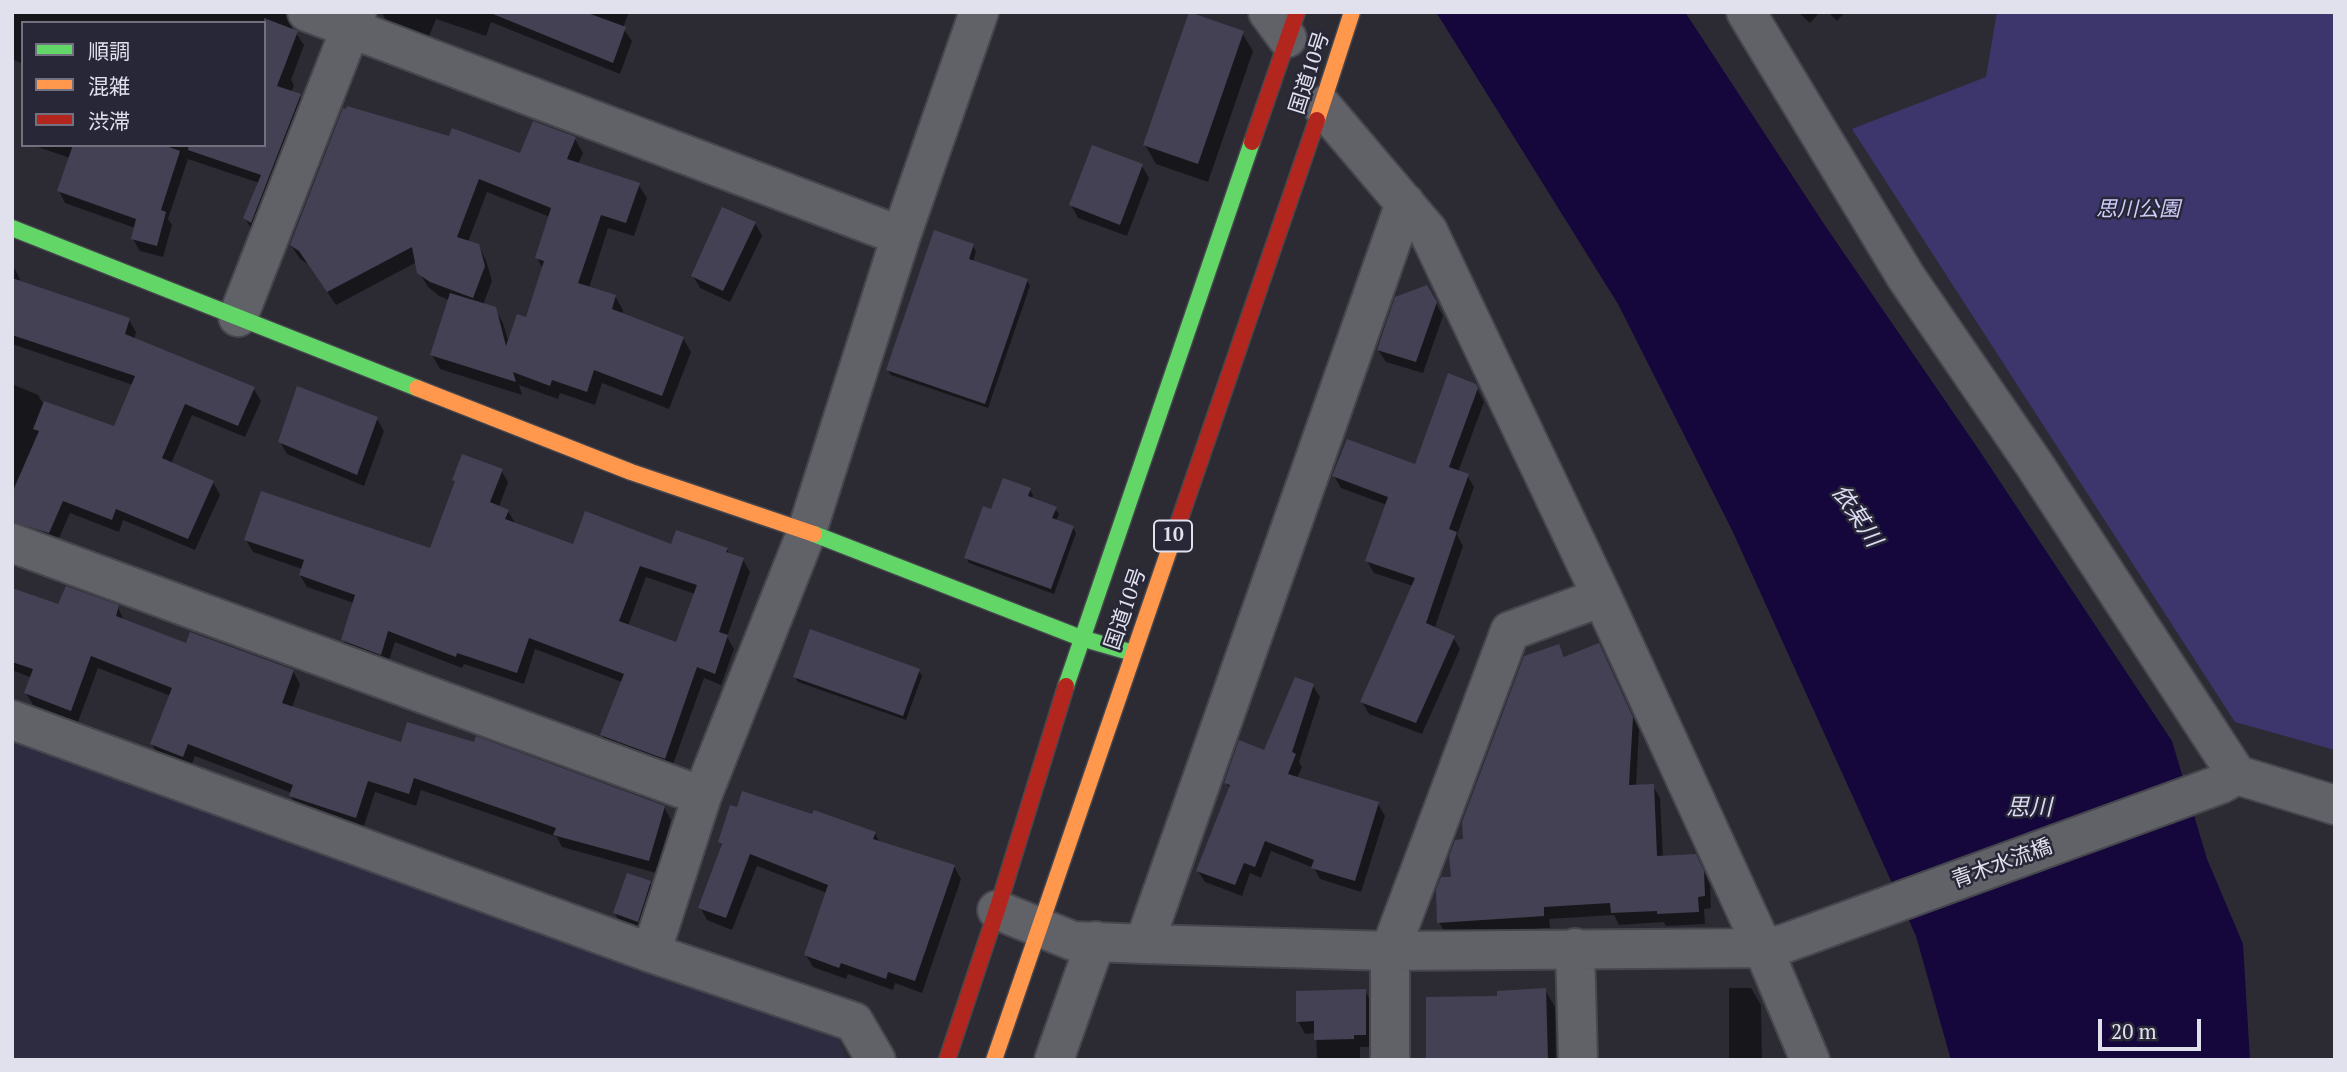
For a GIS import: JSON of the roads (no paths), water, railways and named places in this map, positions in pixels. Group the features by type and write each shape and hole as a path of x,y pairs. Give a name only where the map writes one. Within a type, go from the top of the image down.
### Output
{"main road":[{"name":"国道10号","path":"993,1060 1352,12"},
{"name":"国道10号","path":"947,1060 997,910 1081,638 1284,21"},
{"path":"12,228 631,472 807,531 1081,638 1133,653"}],"street":[{"path":"307,12 354,21 901,236"},
{"path":"651,953 702,796 807,531 901,236 979,12"},
{"path":"1746,12 1906,277 2034,464 2229,779 2335,804"},
{"path":"238,317 354,21"},
{"path":"1322,106 1428,231 1602,597 1773,946 1810,1060"},
{"path":"1144,944 1405,203"},
{"path":"12,543 702,796"},
{"path":"1390,1060 1390,951 1510,631 1602,597"},
{"path":"12,720 651,953 855,1022 876,1060"},
{"name":"青木水流橋","path":"1773,946 2229,779"},
{"path":"997,910 1073,940 1144,944 1390,951 1773,946"},
{"path":"1054,1060 1096,941"},
{"path":"1575,948 1578,1060"}],"water":[{"name":"思川","path":"1436,12 1685,12 1824,224 1979,450 2172,741 2207,859 2243,944 2250,1060 1951,1060 1916,936 1732,530 1618,304"}],"park label":[{"name":"思川公園","path":"2138,210"}],"water label":[{"name":"依某川","path":"1856,516"}]}
